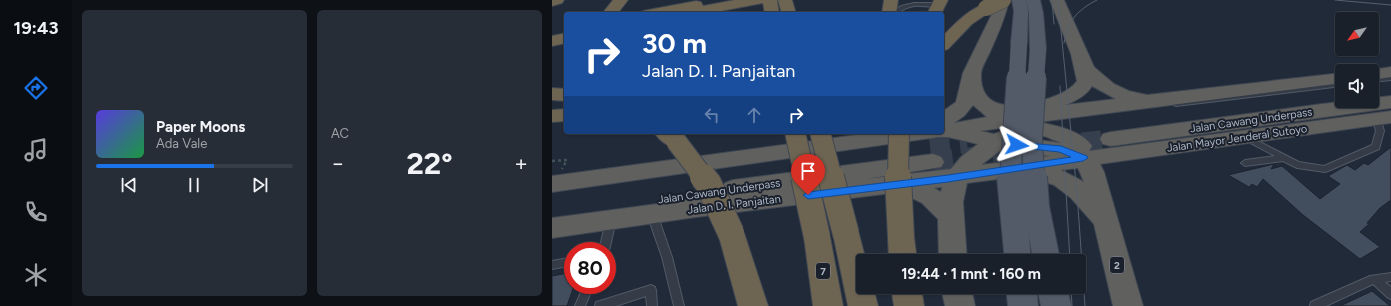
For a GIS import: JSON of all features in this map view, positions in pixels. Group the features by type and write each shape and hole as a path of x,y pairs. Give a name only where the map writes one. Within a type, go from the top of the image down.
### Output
{"highway":[{"path":"552,2 557,0"},
{"path":"611,12 621,0"},
{"path":"659,12 726,0"},
{"path":"692,12 759,0"},
{"path":"770,0 772,12"},
{"path":"785,0 788,12"},
{"path":"889,12 890,0"},
{"path":"944,44 967,21 986,8 1003,0"},
{"path":"944,123 971,80 999,14 1003,0"},
{"path":"983,103 998,111 1012,112 1056,102 1073,94 1084,85 1086,76 1083,64 1057,0"},
{"path":"552,35 564,32"},
{"path":"552,41 564,38"},
{"path":"1083,64 1094,78 1115,92 1135,98 1164,100"},
{"path":"1379,74 1391,72"},
{"path":"932,140 970,162 1016,124 1065,111 1335,79"},
{"path":"971,80 974,90 992,113 1016,124 1065,136 1091,157"},
{"path":"1379,90 1391,88"},
{"path":"552,94 564,95"},
{"name":"Jalan Cawang Underpass","path":"1335,96 1107,133 1339,108"},
{"name":"Jalan Cawang Underpass","path":"1379,103 1391,102"},
{"path":"1065,111 1091,157"},
{"path":"552,116 564,115"},
{"name":"Jalan Mayor Jenderal Sutoyo","path":"1091,157 1384,118"},
{"name":"Jalan D. I. Panjaitan","path":"552,184 754,154 932,140 1016,124"},
{"name":"7","path":"795,134 817,237 828,306"},
{"path":"821,134 863,306"},
{"path":"585,179 622,167 669,157 838,134"},
{"path":"669,135 688,154 708,183 731,233 753,306"},
{"path":"932,140 996,142 1061,149 1091,157"},
{"path":"932,140 950,199 953,254"},
{"path":"902,249 898,195 932,140"},
{"name":"Jalan D. I. Panjaitan","path":"552,228 652,214 868,188 932,140 1091,157"},
{"name":"Jalan Cawang Underpass","path":"552,214 932,140"},
{"path":"1106,225 1105,177 1113,164 1135,152"},
{"name":"2","path":"1091,157 1093,172 1106,225 1128,306"},
{"path":"951,220 963,195 980,182 1001,175 1033,172 1054,176 1076,187 1095,207 1106,225"},
{"path":"868,188 904,188 924,193 940,203 951,220"},
{"path":"907,294 909,306"},
{"path":"957,294 960,306"}],"main road":[{"path":"1019,0 1028,46 1036,207 1046,254"},
{"path":"1017,254 1010,173 1028,46 1036,12 1033,0"},
{"path":"1021,294 1023,306"},
{"path":"1053,294 1056,306"}],"lane":[{"path":"895,12 900,8 913,4 938,6"},
{"path":"1379,79 1391,78"},
{"path":"1065,111 1098,112 1335,85"},
{"path":"1245,137 1301,166 1329,169 1376,146 1384,118"},
{"path":"1245,163 1284,158"},
{"path":"652,214 667,257 679,306"},
{"path":"608,242 611,220"},
{"path":"552,265 564,262"},
{"path":"1315,306 1374,279 1391,277"},
{"path":"1374,279 1391,294"},
{"path":"600,306 650,290 652,306"},
{"path":"580,306 585,294"}],"building":[{"path":"1391,147 1391,200 1380,208 1367,223 1369,224 1360,232 1380,247 1360,259 1303,215 1263,179 1257,187 1252,184 1249,187 1228,175 1274,164 1271,169 1282,166 1320,199 1340,184 1328,176 1347,165 1355,170 1364,163 1368,165"},
{"path":"564,274 564,294 571,294 567,306 552,306 552,276"},
{"path":"1372,291 1390,306 1340,306"}],"tunnel":[{"path":"933,162 1111,139"},
{"path":"930,147 967,143"}],"tram line":[{"path":"1052,0 1054,24"},
{"path":"1058,0 1077,193 1085,306"},
{"path":"1064,43 1068,28 1074,17 1084,8 1097,0"},
{"path":"1335,0 1391,5"},
{"path":"1060,86 1070,254"},
{"path":"1071,294 1072,306"}],"route":[{"path":"808,195 948,178 1083,158 1079,155 1061,149 1017,145"}]}
